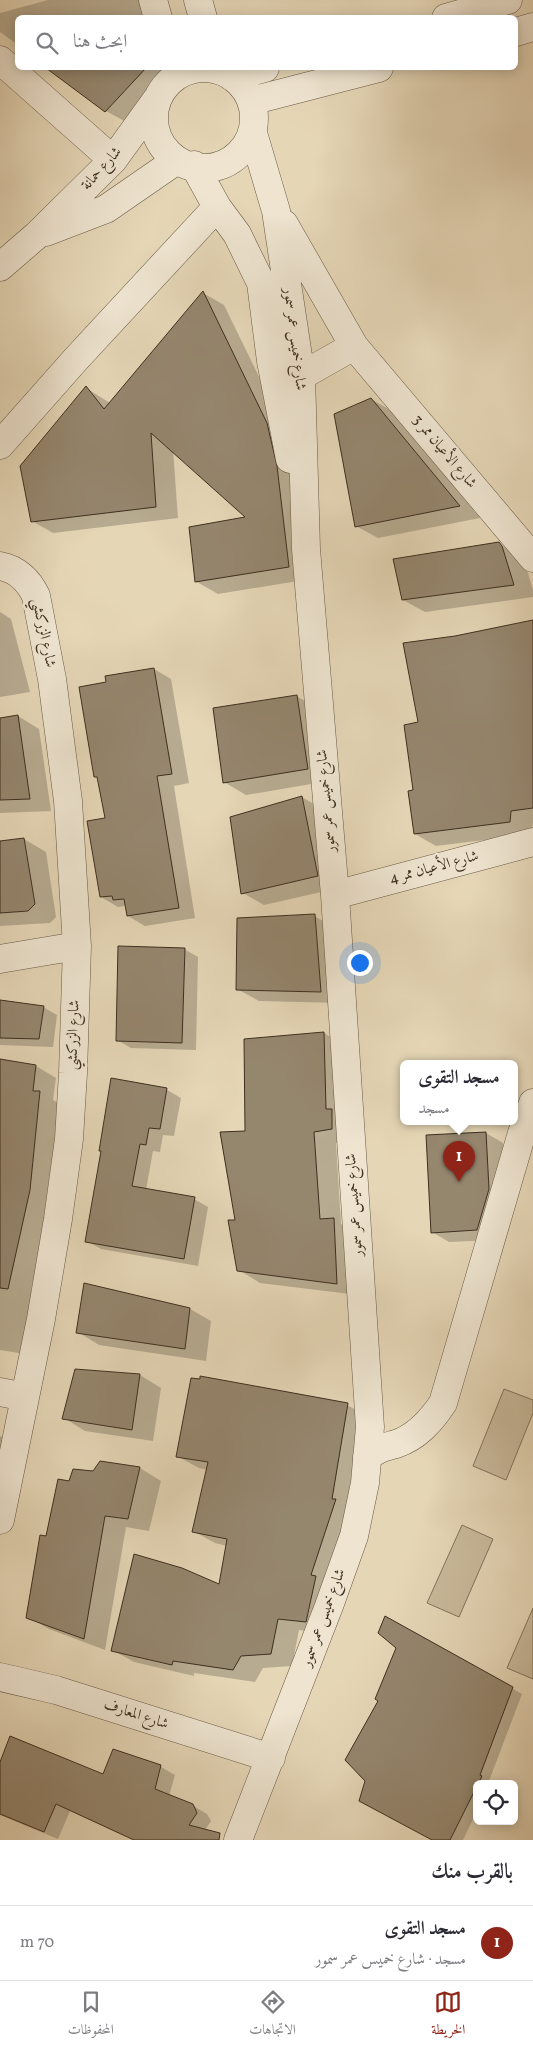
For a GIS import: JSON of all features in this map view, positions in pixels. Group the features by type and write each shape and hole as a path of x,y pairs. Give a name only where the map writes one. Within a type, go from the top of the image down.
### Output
{"street":[{"path":"153,0 157,15"},
{"path":"198,0 203,15"},
{"path":"456,15 498,2"},
{"path":"518,31 533,27"},
{"path":"0,60 113,160"},
{"path":"192,70 168,80 155,109 156,131 166,150 185,163 207,168 222,165 236,158 254,133 254,116 251,101 244,88 223,71"},
{"path":"223,71 237,70"},
{"path":"251,101 371,70"},
{"name":"شارع حمانة","path":"0,267 37,235 113,160 168,80"},
{"name":"شارع خميس عمر سمور","path":"238,1840 330,1606 354,1536 365,1483 370,1427 335,895 306,549 301,376 276,211 254,133"},
{"name":"شارع حمانة","path":"37,235 106,209 185,163"},
{"name":"شارع خميس عمر سمور","path":"185,163 237,234 261,284 272,361 306,549"},
{"path":"0,445 76,359 217,207"},
{"name":"شارع الأعيان ممر 3","path":"276,211 354,346 533,558"},
{"path":"301,376 354,346"},
{"name":"شارع الزركشي","path":"0,566 14,571 23,577 32,586 36,596 52,679 68,801 77,946 69,1139 58,1219 13,1395 0,1520"},
{"name":"شارع الأعيان ممر 4","path":"335,895 533,842"},
{"path":"0,959 77,946"},
{"path":"367,1457 380,1447 396,1444 424,1428 443,1403 522,1133 533,1103"},
{"name":"شارع المعارف","path":"0,1677 56,1690 271,1758"}],"shaded area":[{"path":"504,1389 533,1400 533,1413 506,1480 473,1466"},
{"path":"462,1525 493,1539 459,1617 427,1603"},
{"path":"533,1608 533,1679 507,1668"}],"building":[{"path":"49,70 144,70 105,112"},
{"path":"203,291 267,423 277,466 289,567 195,582 189,527 245,517 151,433 156,507 31,522 20,466 86,386 104,409"},
{"path":"371,398 460,506 355,527 334,414"},
{"path":"499,542 502,546 514,585 402,600 393,559"},
{"path":"533,620 533,808 511,811 510,822 414,834 408,791 413,790 404,725 418,722 403,643 455,636"},
{"path":"154,668 172,774 157,776 179,908 127,916 124,899 113,900 112,896 100,897 87,821 105,818 97,777 94,777 79,687 106,682 105,676"},
{"path":"297,695 308,769 223,783 213,708"},
{"path":"18,715 30,799 0,800 0,718"},
{"path":"302,796 318,876 241,894 230,817"},
{"path":"24,838 35,904 28,911 0,913 0,841"},
{"path":"315,914 321,992 236,990 237,918"},
{"path":"118,946 185,948 182,1043 116,1041"},
{"path":"0,1000 44,1006 39,1039 0,1038"},
{"path":"324,1032 326,1109 332,1109 332,1129 314,1132 320,1219 334,1218 337,1284 237,1271 228,1220 235,1220 220,1132 245,1131 244,1039"},
{"path":"0,1059 36,1065 33,1091 40,1091 30,1190 8,1289 0,1288"},
{"path":"111,1078 167,1088 160,1129 149,1128 146,1145 140,1144 132,1186 195,1197 184,1259 85,1242 101,1151 99,1151"},
{"path":"486,1132 489,1189 477,1230 431,1233 426,1135"},
{"path":"84,1283 190,1308 185,1349 76,1333"},
{"path":"75,1369 140,1374 132,1430 62,1419"},
{"path":"200,1376 348,1403 332,1499 336,1499 311,1575 316,1576 306,1622 278,1619 271,1654 241,1656 233,1670 173,1661 172,1665 111,1651 134,1554 182,1568 219,1584 227,1539 192,1532 208,1462 176,1457 191,1378 200,1379"},
{"path":"100,1461 140,1467 128,1519 105,1516 84,1639 26,1618 40,1535 46,1536 58,1479 69,1481 73,1469 93,1471"},
{"path":"385,1616 513,1687 480,1775 482,1776 480,1780 473,1780 473,1794 450,1840 432,1840 359,1801 365,1781 345,1760 378,1701 375,1699 396,1648 378,1633"},
{"path":"10,1736 103,1774 113,1749 161,1765 155,1789 193,1804 197,1813 189,1825 220,1833 219,1840 134,1840 56,1804 44,1832 0,1814 0,1762"}],"place":[{"name":"مسجد التقوى","path":"459,1182"}]}
